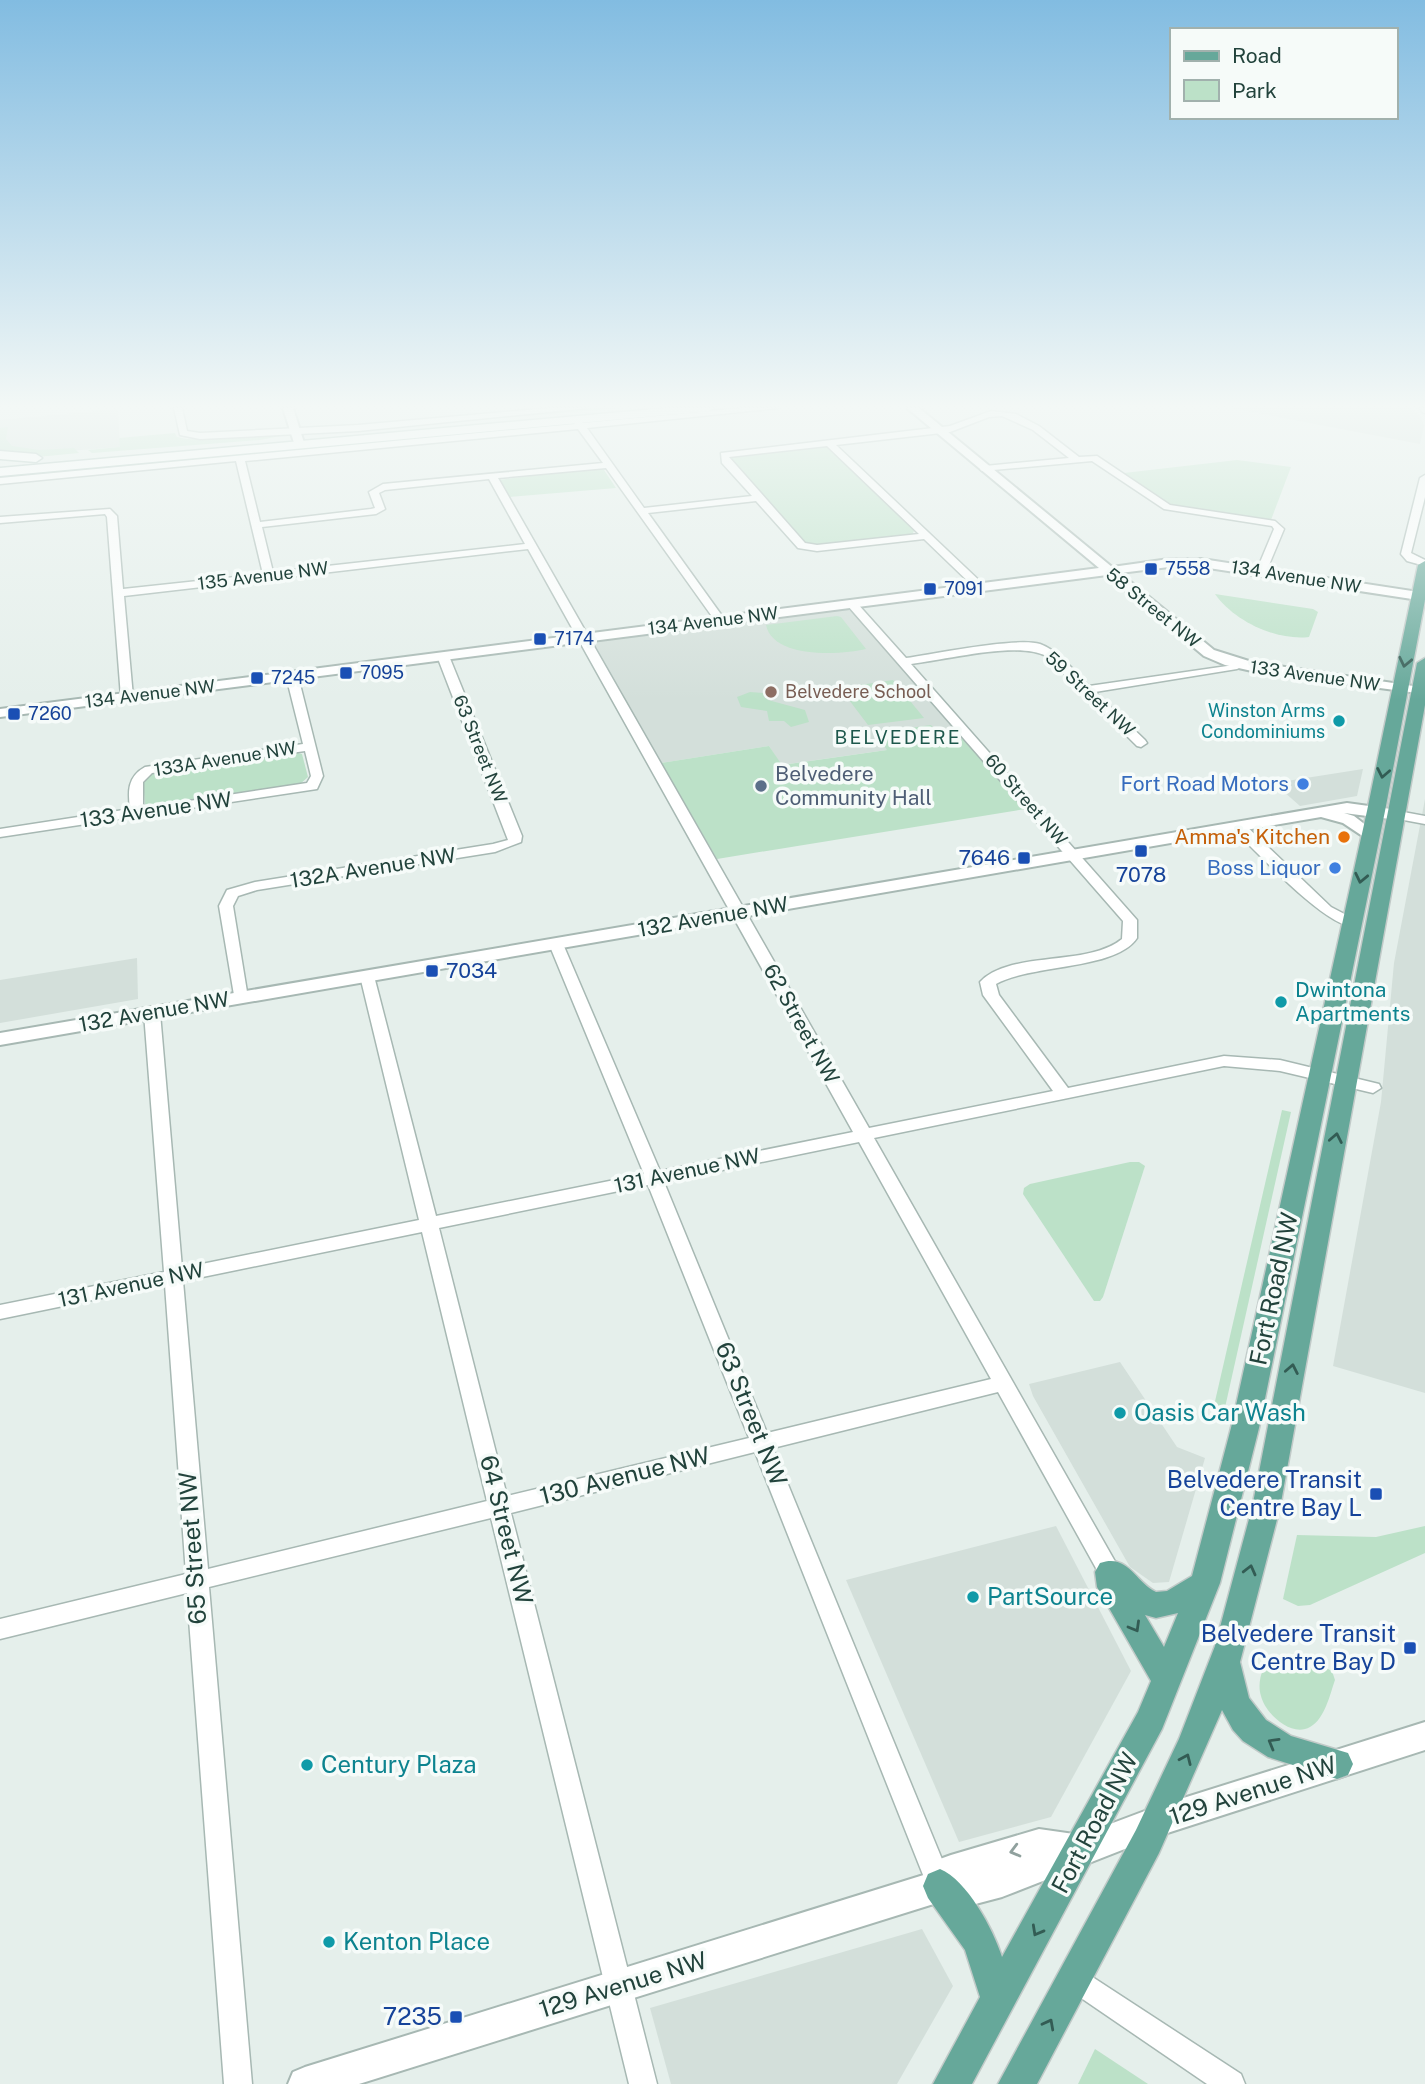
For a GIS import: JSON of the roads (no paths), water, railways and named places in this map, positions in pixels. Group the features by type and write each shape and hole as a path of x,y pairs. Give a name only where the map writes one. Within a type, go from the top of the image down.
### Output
{"main road":[{"name":"Fort Road NW","path":"952,2084 1151,1719 1205,1583 1239,1454 1347,1081 1352,923 1400,688 1422,596 1425,564"},
{"name":"Fort Road NW","path":"1017,2084 1158,1821 1194,1743 1224,1663 1266,1508 1425,663"},
{"path":"1110,1572 1124,1580 1138,1597 1156,1605 1174,1602 1205,1583"},
{"path":"1110,1572 1112,1587 1167,1680"},
{"path":"1224,1663 1236,1705 1251,1728 1287,1751 1338,1764"},
{"path":"940,1886 979,1940 999,2000"}],"street":[{"path":"251,505 269,576"},
{"path":"256,526 378,511 380,505"},
{"name":"62 Street NW","path":"508,505 1110,1572"},
{"path":"637,505 720,620"},
{"path":"641,511 693,505"},
{"path":"764,505 796,541 808,548 925,536"},
{"path":"893,505 980,587"},
{"name":"58 Street NW","path":"1029,505 1209,653 1237,666"},
{"path":"1164,505 1275,524 1279,529 1261,572"},
{"name":"Fort Road NW","path":"1418,505 1406,554 1425,564"},
{"path":"0,520 107,511 112,516 127,697"},
{"name":"135 Avenue NW","path":"120,593 531,545"},
{"name":"134 Avenue NW","path":"0,713 1185,562 1422,596"},
{"name":"60 Street NW","path":"852,604 1130,920 1133,932 1131,939 1121,947 1107,953 1006,972 988,982 991,995 1064,1094"},
{"name":"59 Street NW","path":"905,662 1015,646 1037,647 1049,654 1142,743"},
{"name":"63 Street NW","path":"443,656 515,836 513,842"},
{"name":"133 Avenue NW","path":"1086,690 1237,666 1278,669 1420,691"},
{"path":"292,676 309,747"},
{"name":"133 Avenue NW","path":"0,833 312,786 317,776 309,747"},
{"name":"133A Avenue NW","path":"137,813 135,782 141,773 309,747"},
{"name":"132 Avenue NW","path":"0,1039 1352,808 1425,820"},
{"path":"1313,814 1346,818 1370,836"},
{"path":"1238,826 1326,910 1352,923"},
{"name":"132A Avenue NW","path":"240,998 226,906 232,893 255,886 495,848 513,842"},
{"name":"63 Street NW","path":"556,944 654,1178 940,1886"},
{"name":"64 Street NW","path":"367,976 643,2084"},
{"name":"65 Street NW","path":"152,1013 238,2084"},
{"name":"131 Avenue NW","path":"0,1312 1224,1061 1244,1060 1347,1081"},
{"name":"130 Avenue NW","path":"0,1629 1005,1383"},
{"name":"129 Avenue NW","path":"304,2084 940,1886 964,1891 1002,1881 1158,1821 1425,1736"},
{"path":"1074,1978 1231,2084"}],"place":[{"name":"7558","path":"1151,569"},
{"name":"7091","path":"930,589"},
{"name":"7174","path":"540,639"},
{"name":"7095","path":"346,673"},
{"name":"7245","path":"257,678"},
{"name":"Belvedere School","path":"771,692"},
{"name":"7260","path":"14,714"},
{"name":"Winston Arms Condominiums","path":"1339,721"},
{"name":"Fort Road Motors","path":"1303,784"},
{"name":"Belvedere Community Hall","path":"761,786"},
{"name":"Amma's Kitchen","path":"1344,837"},
{"name":"7078","path":"1141,851"},
{"name":"7646","path":"1024,858"},
{"name":"Boss Liquor","path":"1335,868"},
{"name":"7034","path":"432,971"},
{"name":"Dwintona Apartments","path":"1281,1002"},
{"name":"Oasis Car Wash","path":"1120,1413"},
{"name":"Belvedere Transit Centre Bay L","path":"1376,1494"},
{"name":"PartSource","path":"973,1597"},
{"name":"Belvedere Transit Centre Bay D","path":"1410,1648"},
{"name":"Century Plaza","path":"307,1765"},
{"name":"Kenton Place","path":"329,1942"},
{"name":"7235","path":"456,2017"}],"district":[{"name":"BELVEDERE","path":"898,737"}]}
